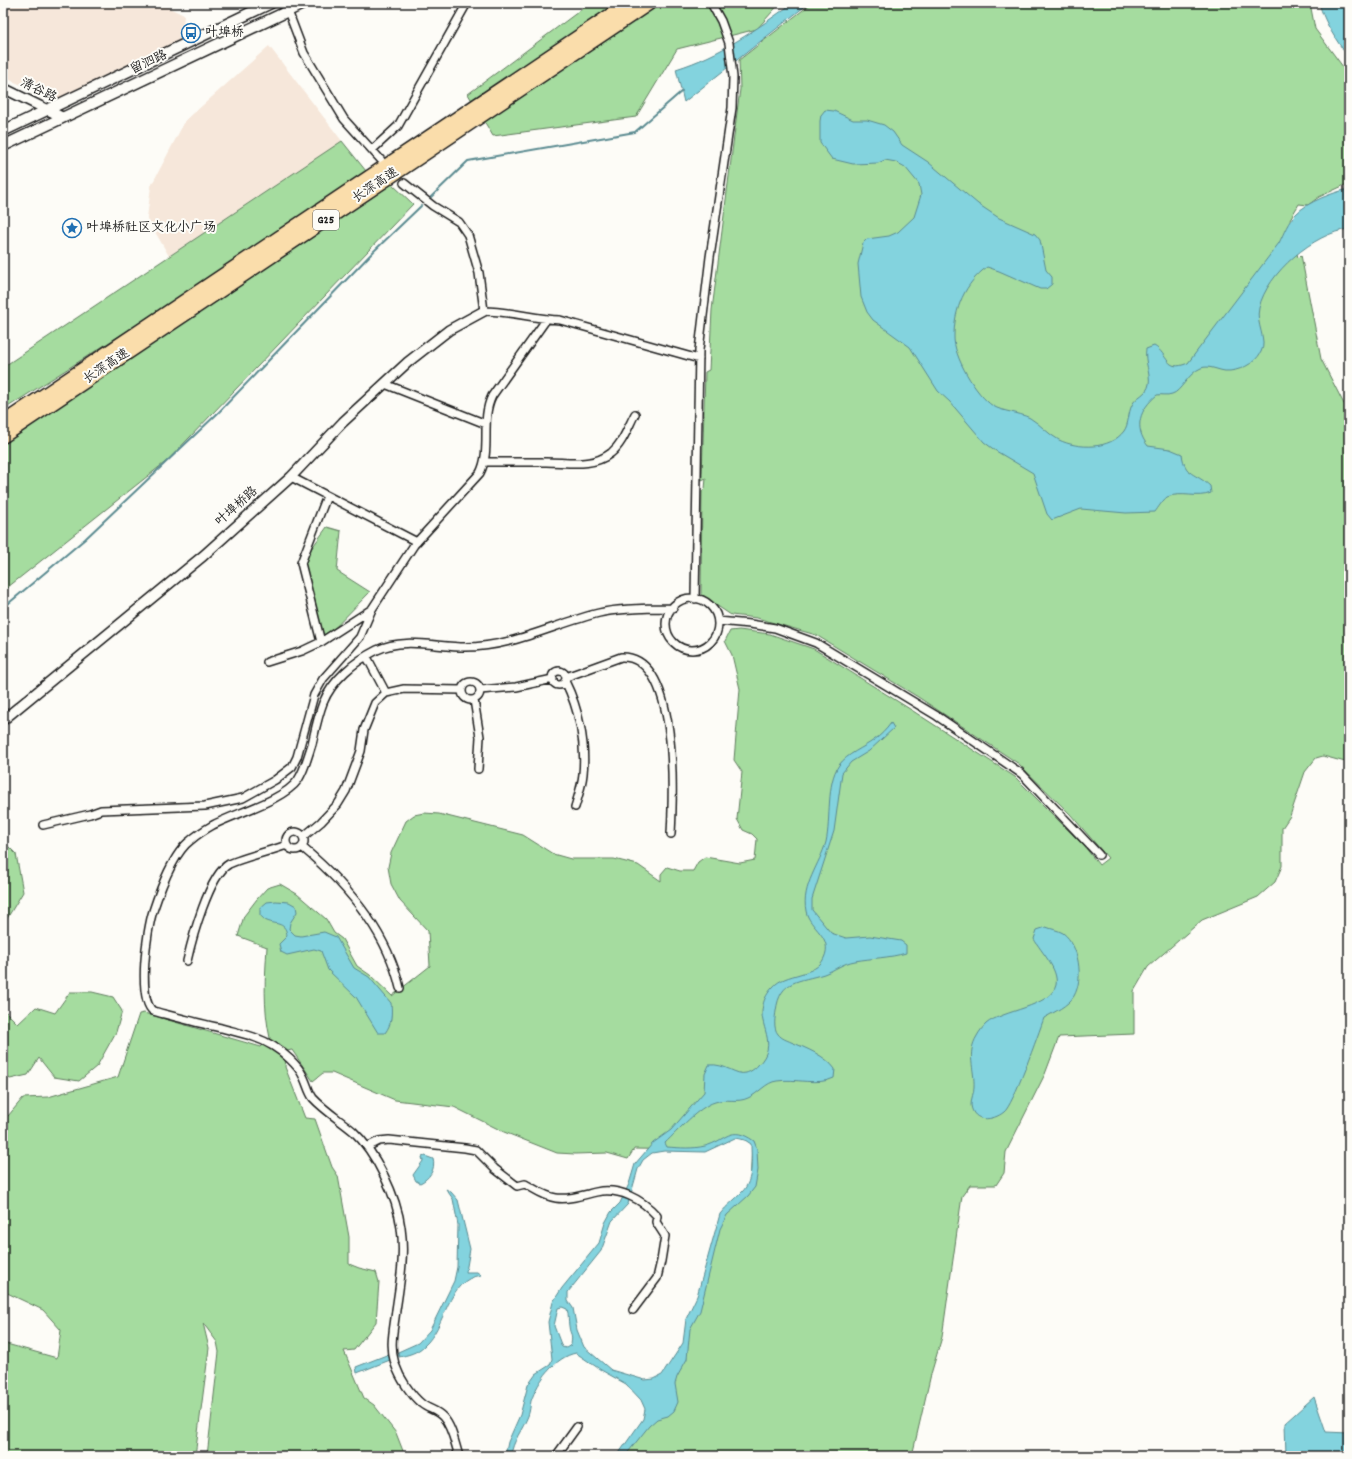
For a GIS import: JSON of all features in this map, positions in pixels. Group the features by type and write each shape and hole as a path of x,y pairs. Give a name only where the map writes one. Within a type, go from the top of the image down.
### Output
{"highway":[{"name":"长深高速","path":"3,422 629,3"},
{"name":"长深高速","path":"3,436 649,3"}],"main road":[{"name":"留泗路","path":"3,131 271,3"},
{"name":"留泗路","path":"3,146 305,3"}],"street":[{"path":"372,150 398,126 467,3"},
{"path":"695,599 699,358 710,257 732,108 733,76 729,43 721,21 711,3"},
{"path":"288,11 304,53 344,119 381,160"},
{"name":"清谷路","path":"3,88 62,117"},
{"path":"404,183 433,206 458,222 468,235 479,273 484,311 501,311 546,320 560,320 699,358"},
{"name":"叶埠桥路","path":"3,720 203,556 291,477 343,422 408,362 449,330 484,311"},
{"path":"43,825 101,810 205,806 243,798 275,780 292,767 298,757 314,695 320,684 360,637 372,609 417,542 480,473 485,462 487,407 492,396 546,320"},
{"path":"385,384 486,424"},
{"path":"485,462 551,462 572,464 589,462 603,458 620,444 635,414"},
{"path":"291,477 417,542"},
{"path":"321,642 301,563 327,496"},
{"path":"695,599 703,601 710,606 718,621 715,634 708,644 700,649 684,649 676,645 667,631 668,615 672,608 683,601 695,599"},
{"path":"459,1456 449,1426 443,1417 435,1410 423,1405 418,1400 401,1378 395,1365 391,1349 391,1337 400,1285 402,1257 401,1228 394,1199 367,1147 353,1132 318,1104 310,1093 302,1074 273,1046 256,1037 153,1012 148,1008 144,993 146,955 153,912 167,876 178,854 189,841 212,825 284,793 297,781 306,762 323,702 333,686 348,669 377,651 393,645 410,643 467,647 499,644 527,637 600,613 672,608"},
{"path":"267,662 288,656 321,642 372,609"},
{"path":"718,621 775,628 816,643 937,716 1022,774 1099,855"},
{"path":"367,657 386,693"},
{"path":"566,679 621,657 634,659 648,670 656,682 668,720 672,784 671,834"},
{"path":"480,690 516,687 553,679 554,674 557,671 562,671 571,693 581,727 584,750 583,775 575,807"},
{"path":"461,690 464,684 469,682 478,684 480,690 479,696 474,700"},
{"path":"303,837 325,818 338,804 346,790 361,751 364,730 375,703 386,693 404,689 461,690"},
{"path":"461,690 465,698 474,700"},
{"path":"474,700 480,737 478,769"},
{"path":"287,845 287,840 290,834 295,833 303,837"},
{"path":"302,847 304,842 303,837"},
{"path":"287,845 294,850 302,847"},
{"path":"187,961 191,939 209,893 221,870 230,864 287,845"},
{"path":"302,847 346,889 368,918 386,946 395,966 400,988"},
{"path":"367,1147 379,1141 390,1140 476,1150 495,1169 517,1186 525,1184 533,1191 555,1198 567,1198 603,1191 620,1193 634,1197 657,1216 656,1222 665,1236 657,1278 632,1310"},
{"path":"556,1456 577,1426"}],"shaded area":[{"path":"3,3 159,3 184,15 182,40 56,100 3,77"},
{"path":"269,46 342,141 169,256 147,218 151,186 185,121"}],"green space":[{"path":"590,3 780,3 757,29 677,49 636,117 493,136 468,94"},
{"path":"812,3 1310,3 1315,29 1349,75 1349,183 1319,197 1308,205 1299,204 1290,219 1298,258 1301,255 1321,359 1344,404 1349,408 1349,763 1323,756 1316,758 1305,772 1290,816 1282,828 1282,866 1275,882 1258,897 1202,920 1148,967 1134,991 1134,1034 1059,1037 1045,1074 1006,1152 1004,1173 996,1185 970,1185 962,1196 942,1337 931,1374 912,1456 621,1456 685,1352 690,1321 722,1220 750,1188 752,1142 731,1136 702,1150 634,1149 628,1159 607,1153 557,1153 504,1132 454,1107 395,1100 332,1073 323,1073 313,1081 292,1050 287,1051 285,1067 305,1118 315,1119 332,1167 338,1176 349,1237 349,1264 376,1272 379,1282 376,1322 354,1350 344,1351 364,1398 374,1405 396,1433 405,1456 207,1456 219,1352 217,1342 203,1323 209,1348 195,1456 3,1456 3,1343 57,1358 61,1330 43,1310 3,1291 3,1113 8,1116 23,1098 48,1097 118,1077 139,1014 144,1013 261,1047 270,1038 265,1004 267,947 238,936 244,916 257,899 267,888 280,884 297,894 326,919 334,933 342,939 357,966 370,975 392,996 430,966 428,931 400,901 391,884 388,867 391,853 406,821 414,815 424,813 439,814 523,835 553,854 571,859 614,859 638,865 661,881 661,874 667,867 680,871 693,871 698,862 705,857 740,863 755,860 757,839 752,834 743,830 737,819 742,772 734,760 740,689 732,655 725,641 730,631 739,630 770,634 814,649 1015,777 1085,847 1099,865 1108,858 1070,814 1019,764 918,697 816,635 757,618 731,615 701,595 702,491 705,489 706,478 702,480 705,372 709,370 712,310 740,89 739,60"},
{"path":"342,141 370,176 3,410 3,367"},
{"path":"392,184 413,204 168,460 3,591 3,444"},
{"path":"327,527 341,531 337,571 370,592 321,642 301,563"},
{"path":"3,841 16,854 23,892 3,925"},
{"path":"70,992 92,992 113,997 122,1011 116,1032 97,1066 79,1081 54,1077 39,1058 28,1075 10,1079 3,1073 3,1009 18,1024 36,1007 55,1013"}],"water":[{"path":"793,3 809,3 684,102 676,69 708,57 723,49"},
{"path":"1319,3 1349,3 1349,58 1331,32"},
{"path":"825,110 834,111 853,120 867,120 884,125 893,132 902,145 928,162 978,204 999,218 1035,234 1040,240 1046,270 1052,277 1052,284 1046,289 1040,289 987,267 979,273 962,297 956,316 954,336 955,344 961,364 973,384 986,401 997,408 1021,414 1030,418 1059,440 1075,445 1102,445 1111,442 1118,437 1126,428 1134,402 1148,388 1149,376 1146,349 1154,346 1159,349 1171,364 1175,366 1188,363 1279,243 1286,227 1293,217 1307,205 1336,192 1349,189 1349,229 1335,232 1321,238 1294,257 1272,281 1264,295 1258,314 1263,347 1255,360 1241,369 1230,371 1210,367 1204,367 1196,370 1175,393 1168,395 1157,395 1146,406 1143,412 1140,419 1141,432 1143,439 1148,446 1170,449 1182,454 1183,461 1188,471 1210,486 1211,493 1206,495 1173,495 1167,497 1155,512 1126,513 1081,509 1052,520 1047,514 1033,473 984,442 950,402 938,391 910,347 873,320 867,312 861,297 858,264 863,243 867,239 889,236 898,232 914,217 921,195 919,184 905,167 896,162 885,160 878,163 853,164 832,159 820,143 820,121 821,115"},
{"path":"891,723 894,728 869,751 851,762 842,773 834,831 812,899 812,910 831,933 846,938 870,936 901,941 906,945 906,953 851,962 824,974 792,984 786,987 782,993 778,1001 775,1017 776,1032 783,1038 821,1056 835,1069 834,1078 814,1082 791,1080 777,1081 744,1099 715,1102 695,1114 665,1143 667,1147 696,1148 712,1144 728,1135 739,1134 746,1136 754,1141 757,1149 758,1170 755,1187 748,1196 727,1215 720,1229 700,1311 690,1329 687,1359 677,1377 675,1384 678,1402 674,1411 668,1416 657,1419 649,1426 625,1456 617,1456 643,1419 645,1409 641,1400 626,1384 601,1370 576,1353 568,1355 561,1359 548,1371 538,1386 531,1401 528,1416 516,1441 511,1456 505,1456 508,1442 520,1415 528,1385 536,1374 550,1365 552,1359 548,1322 553,1302 562,1288 599,1243 605,1223 611,1212 620,1203 629,1184 635,1164 653,1143 671,1130 704,1092 705,1074 709,1065 720,1066 738,1073 749,1072 757,1066 764,1057 767,1049 768,1042 762,1013 765,998 768,993 778,982 808,972 820,964 824,958 826,944 808,917 805,902 806,893 812,875 826,842 832,782 842,761 883,733","holes":["735,1138 745,1140 751,1144 750,1175 746,1187 720,1214 697,1296 686,1319 683,1343 662,1375 654,1379 645,1380 611,1370 584,1347 577,1330 573,1308 568,1301 568,1292 601,1251 612,1221 628,1204 638,1169 643,1160 652,1153 664,1151 705,1152","562,1307 567,1309 569,1329 572,1336 571,1345 566,1348 562,1347 554,1326 558,1308"]},
{"path":"267,902 289,902 296,906 297,912 290,923 289,929 295,935 301,936 324,932 336,937 354,968 369,977 391,1003 391,1019 385,1033 378,1033 356,997 328,970 321,951 314,949 287,955 281,952 279,944 287,936 285,928 266,921 260,915 260,908"},
{"path":"1046,927 1063,933 1073,945 1079,971 1077,989 1074,996 1068,1003 1044,1018 1026,1068 1008,1107 1000,1115 984,1119 975,1115 971,1105 974,1091 971,1055 972,1049 982,1028 993,1019 1036,1003 1052,992 1056,985 1055,973 1049,961 1034,939 1037,930"},
{"path":"425,1156 433,1159 434,1166 429,1176 420,1183 416,1181 413,1175 423,1161 422,1157"},
{"path":"446,1189 458,1200 470,1249 466,1272 477,1272 481,1275 469,1279 461,1285 454,1294 432,1337 424,1346 415,1352 399,1357 398,1352 418,1343 430,1330 454,1281 457,1267 458,1225 453,1199"},
{"path":"389,1354 390,1360 357,1373 356,1367"},
{"path":"1314,1397 1326,1432 1349,1433 1349,1456 1286,1456 1285,1423"}],"waterway":[{"path":"431,197 468,161 635,132 682,91"},
{"path":"3,608 85,539 218,413 374,251 421,206"}],"place":[{"name":"叶埠桥","path":"191,33"},
{"name":"叶埠桥社区文化小广场","path":"72,228"}]}
